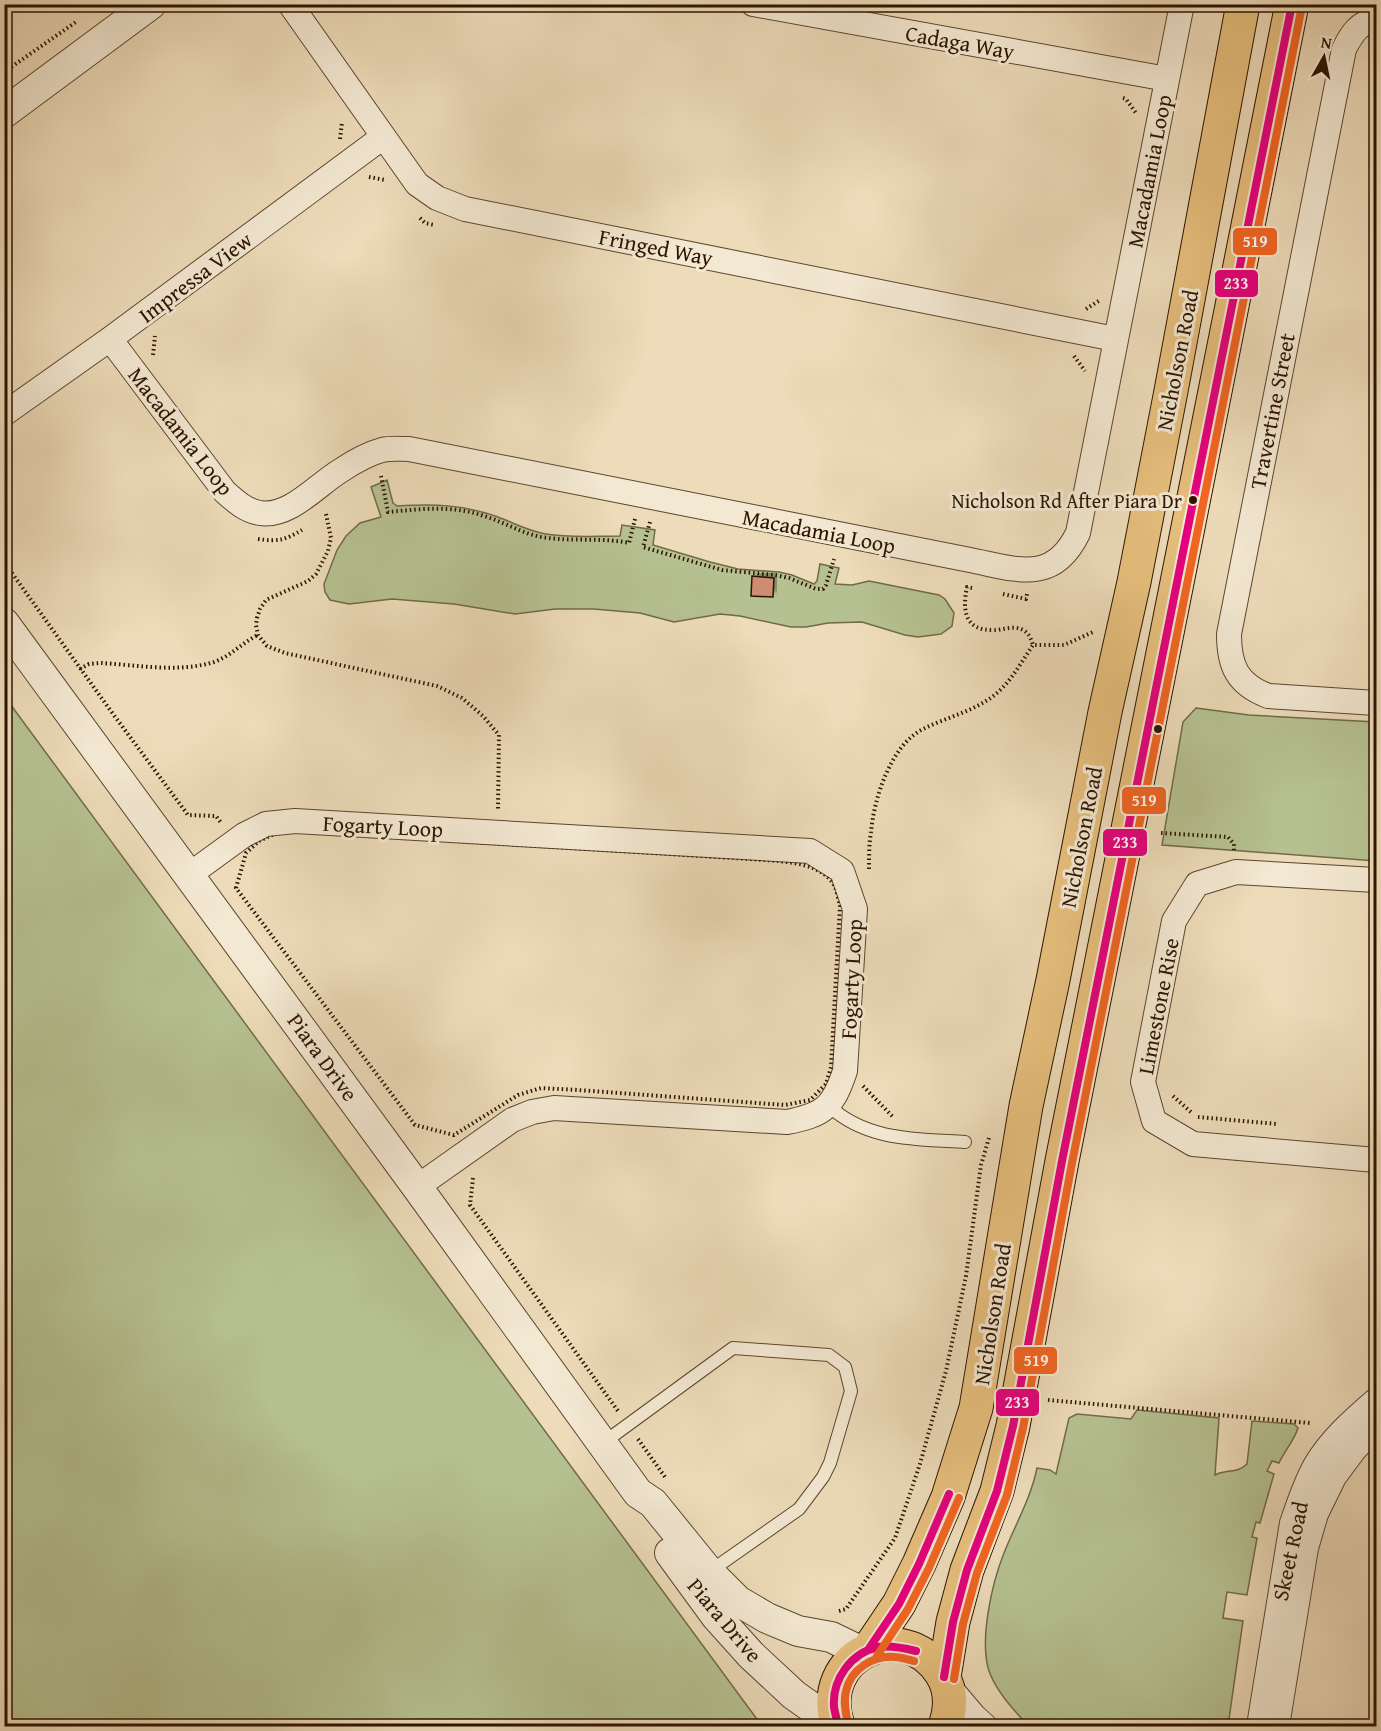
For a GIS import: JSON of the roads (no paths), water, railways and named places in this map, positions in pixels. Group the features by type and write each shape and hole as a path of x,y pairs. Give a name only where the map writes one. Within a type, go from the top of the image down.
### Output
{"main road":[{"name":"Nicholson Road","path":"838,1726 833,1708 834,1689 848,1664 865,1651 899,1604 924,1554 948,1497 976,1407 1026,1106 1176,368 1243,4"},
{"name":"Nicholson Road","path":"945,1726 950,1708 945,1680 953,1622 967,1570 997,1491 1013,1426 1062,1161 1292,4"},
{"path":"865,1651 880,1646 905,1647 917,1651 937,1666 945,1680"}],"street":[{"path":"4,113 151,4"},
{"name":"Fringed Way","path":"290,4 417,184 437,198 465,209 1116,339"},
{"name":"Cadaga Way","path":"753,4 1167,79"},
{"name":"Macadamia Loop","path":"110,339 225,492 250,511 261,514 276,513 295,504 339,471 366,456 382,450 410,449 970,561 1029,571 1045,568 1062,558 1072,546 1078,533 1182,4"},
{"name":"Travertine Street","path":"1377,19 1362,24 1356,29 1344,49 1229,634 1230,656 1236,674 1248,687 1260,693 1268,696 1377,702"},
{"name":"Impressa View","path":"4,414 110,339 383,137"},
{"name":"Piara Drive","path":"4,623 638,1493 653,1503 710,1572 738,1601 767,1618 798,1630 831,1637 865,1651"},
{"name":"Fogarty Loop","path":"189,875 241,847 266,824 295,821 497,838 810,850 842,871 855,909 845,1071 838,1091 829,1106"},
{"name":"Limestone Rise","path":"1377,880 1233,873 1197,884 1174,921 1143,1082 1154,1121 1193,1144 1377,1160"},
{"path":"417,1187 512,1120 532,1112 555,1108 787,1122 808,1118 829,1106"},
{"name":"Skeet Road","path":"1259,1726 1292,1523 1302,1493 1323,1455 1344,1430 1377,1400"},
{"name":"Skeet Road","path":"1277,1726 1306,1548 1316,1514 1342,1465 1377,1427"},
{"name":"Piara Drive","path":"638,1493 641,1513 716,1616 751,1655 794,1695 838,1726"},
{"path":"945,1680 985,1726"}],"lane":[{"path":"829,1106 838,1115 866,1129 896,1138 964,1142"},
{"path":"601,1444 733,1348 830,1355 845,1367 851,1391 835,1450 823,1477 799,1509 710,1572"}],"place":[{"name":"Nicholson Rd After Piara Dr","path":"1193,500"}]}
